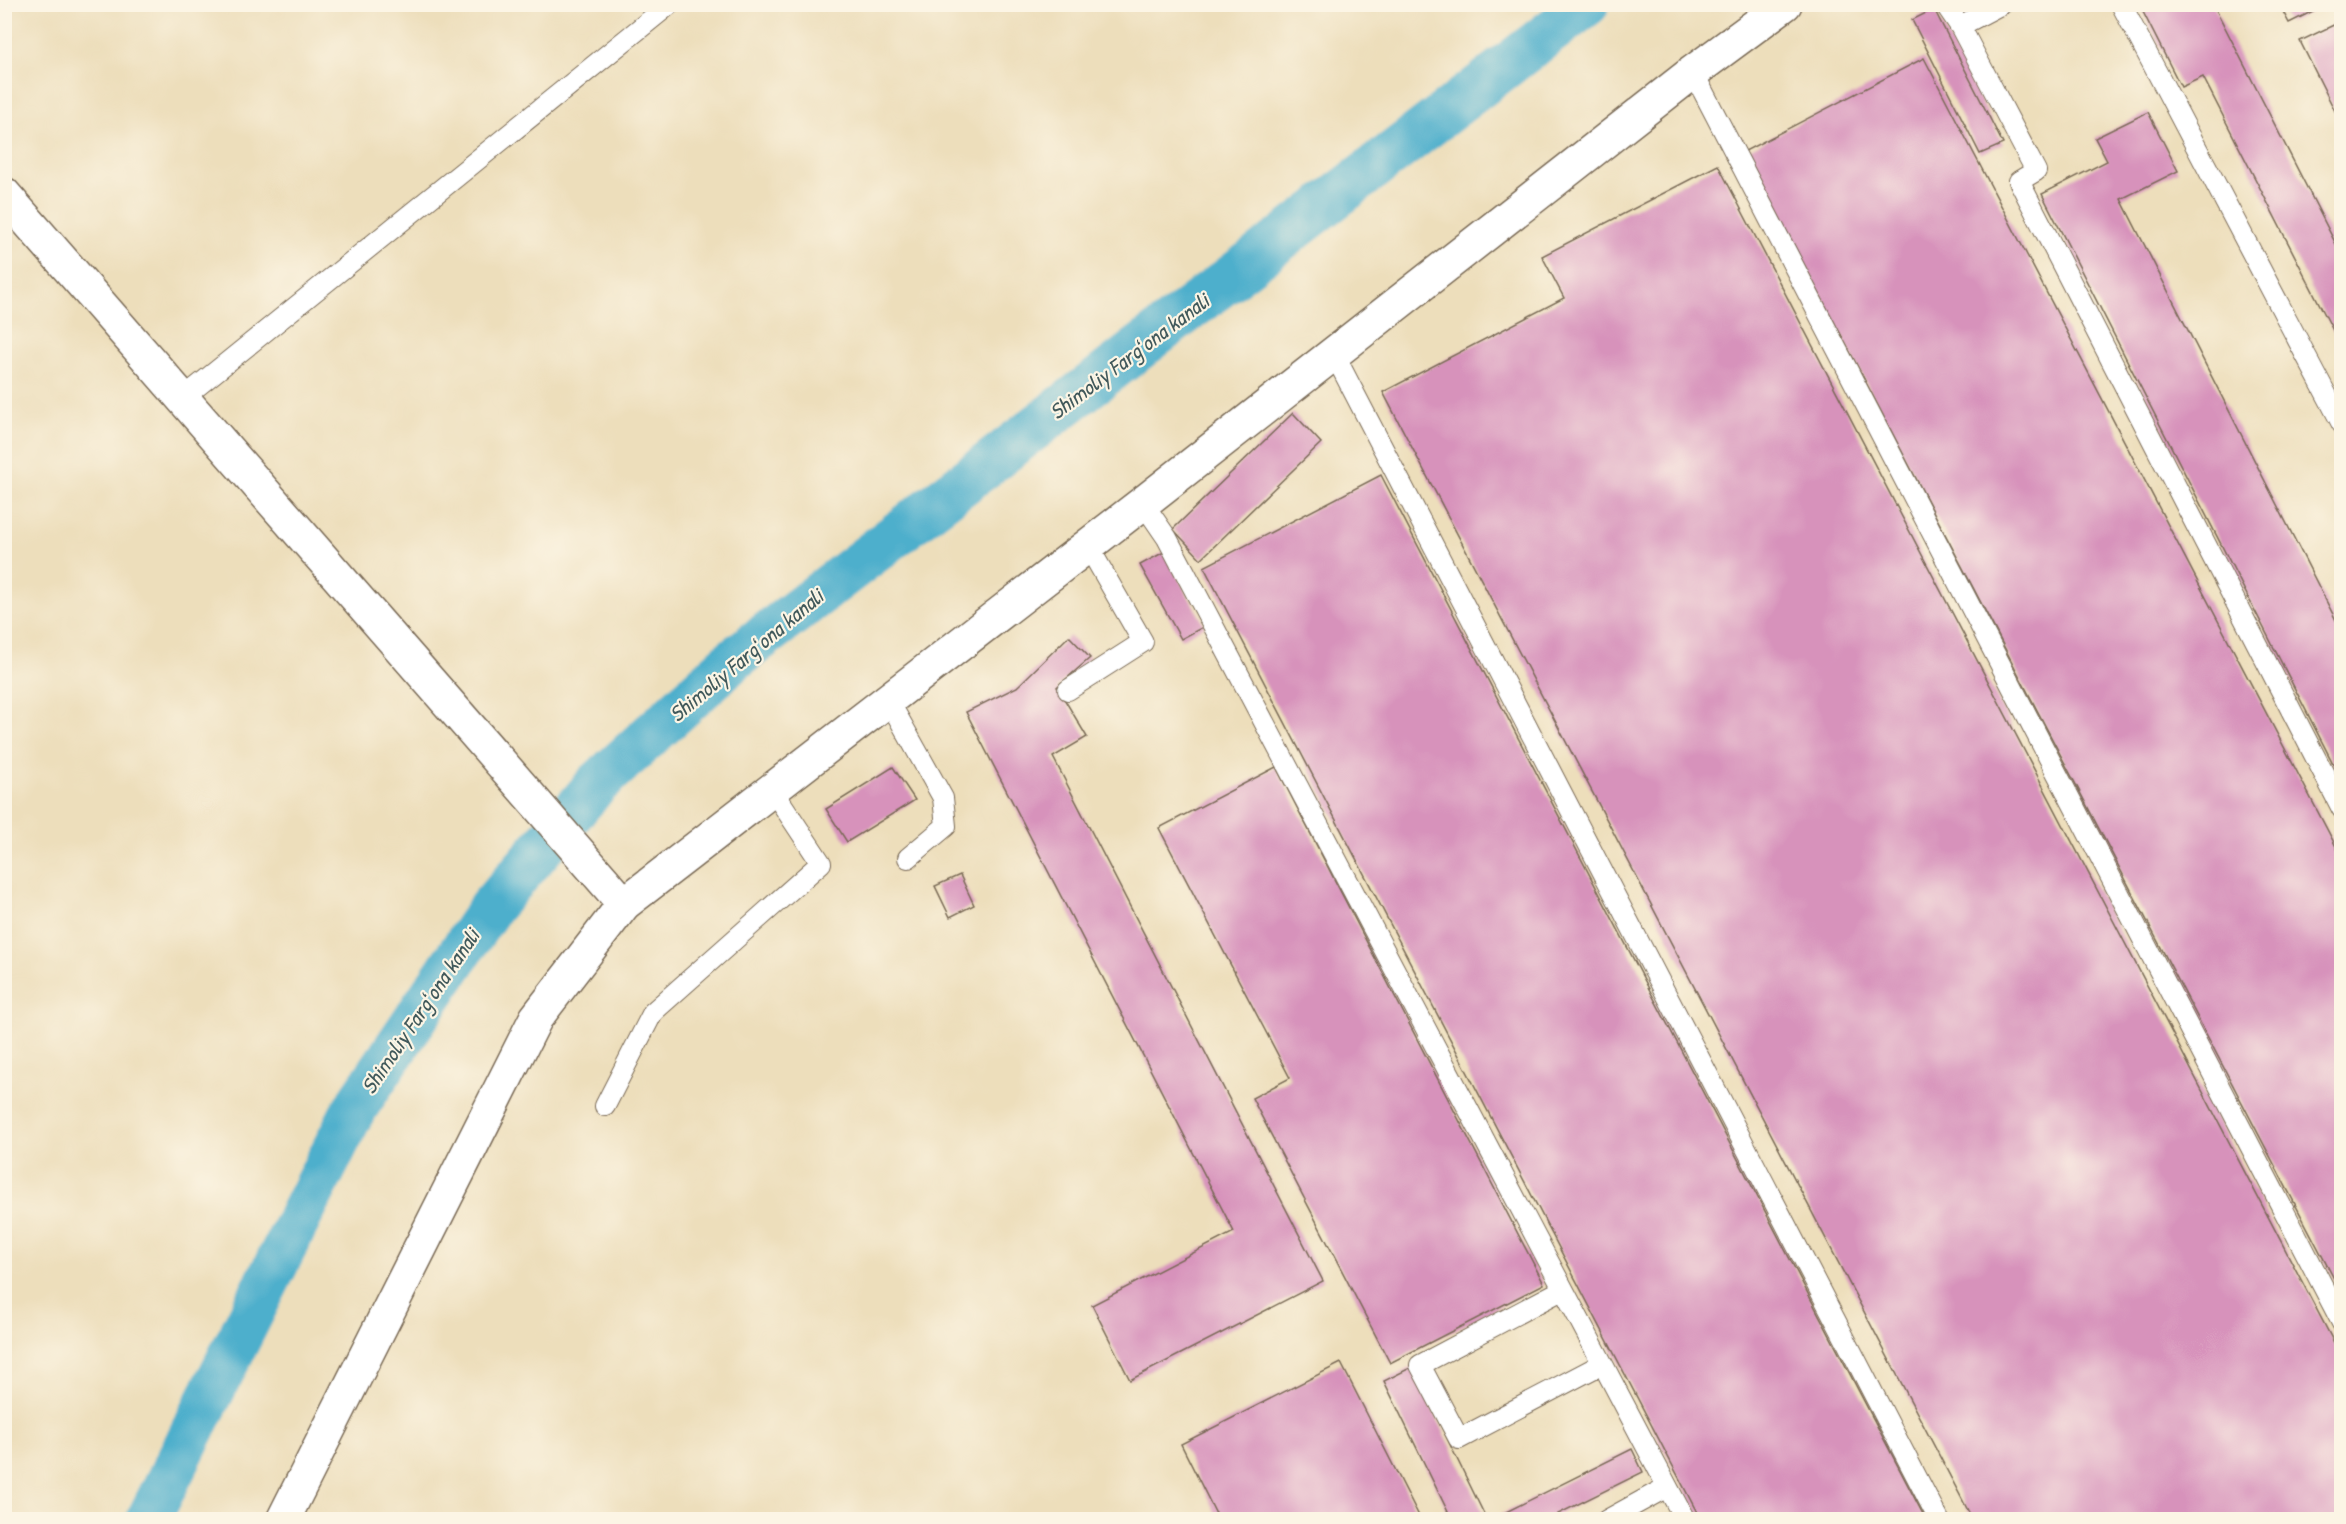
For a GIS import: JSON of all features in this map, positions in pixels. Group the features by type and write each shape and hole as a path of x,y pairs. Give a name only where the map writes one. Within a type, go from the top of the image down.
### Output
{"street":[{"path":"283,1520 536,1018 617,895 772,789 889,701 1333,352 1693,72 1785,4"},
{"path":"4,194 617,895"}],"lane":[{"path":"183,398 670,4"},
{"path":"1945,4 1960,26 2036,171 2019,181 2342,809"},
{"path":"1960,26 2002,4"},
{"path":"2121,4 2342,424"},
{"path":"1693,72 2342,1323"},
{"path":"1333,352 1939,1520"},
{"path":"1143,503 1167,538 1684,1520"},
{"path":"1068,690 1143,642 1087,544"},
{"path":"889,701 943,798 946,826 908,858"},
{"path":"605,1106 653,1012 821,863 772,789"},
{"path":"1562,1290 1420,1365 1459,1440 1602,1364"},
{"path":"1607,1520 1667,1487"}],"building":[{"path":"2139,4 2213,4 2342,256 2342,348 2203,77 2181,87"},
{"path":"2279,4 2327,4 2289,23"},
{"path":"1934,9 2003,144 1980,154 1912,20"},
{"path":"2342,21 2342,125 2300,41"},
{"path":"1924,58 2342,858 2342,1294 1745,151"},
{"path":"2148,112 2178,171 2121,199 2342,632 2342,781 2042,194 2107,161 2095,138"},
{"path":"1718,165 2342,1358 2342,1520 1973,1520 1383,392 1564,298 1542,256"},
{"path":"1293,413 1321,443 1201,559 1173,529"},
{"path":"1381,475 1926,1520 1701,1520 1204,567"},
{"path":"1164,552 1205,626 1181,639 1140,565"},
{"path":"1069,636 1090,658 1057,687 1087,737 1053,757 1323,1281 1130,1380 1092,1305 1234,1232 966,712 1017,687"},
{"path":"893,767 915,800 847,842 826,809"},
{"path":"1276,767 1544,1284 1390,1363 1252,1098 1290,1078 1159,828"},
{"path":"960,875 974,905 950,917 935,886"},
{"path":"1341,1363 1421,1520 1219,1520 1181,1444"},
{"path":"1412,1367 1487,1520 1452,1520 1384,1381"},
{"path":"1632,1449 1643,1472 1558,1514 1561,1520 1490,1520"}],"waterway":[{"name":"Shimoliy Fargʻona kanali","path":"148,1520 352,1113 490,908 597,784 733,660 1587,4"}]}
